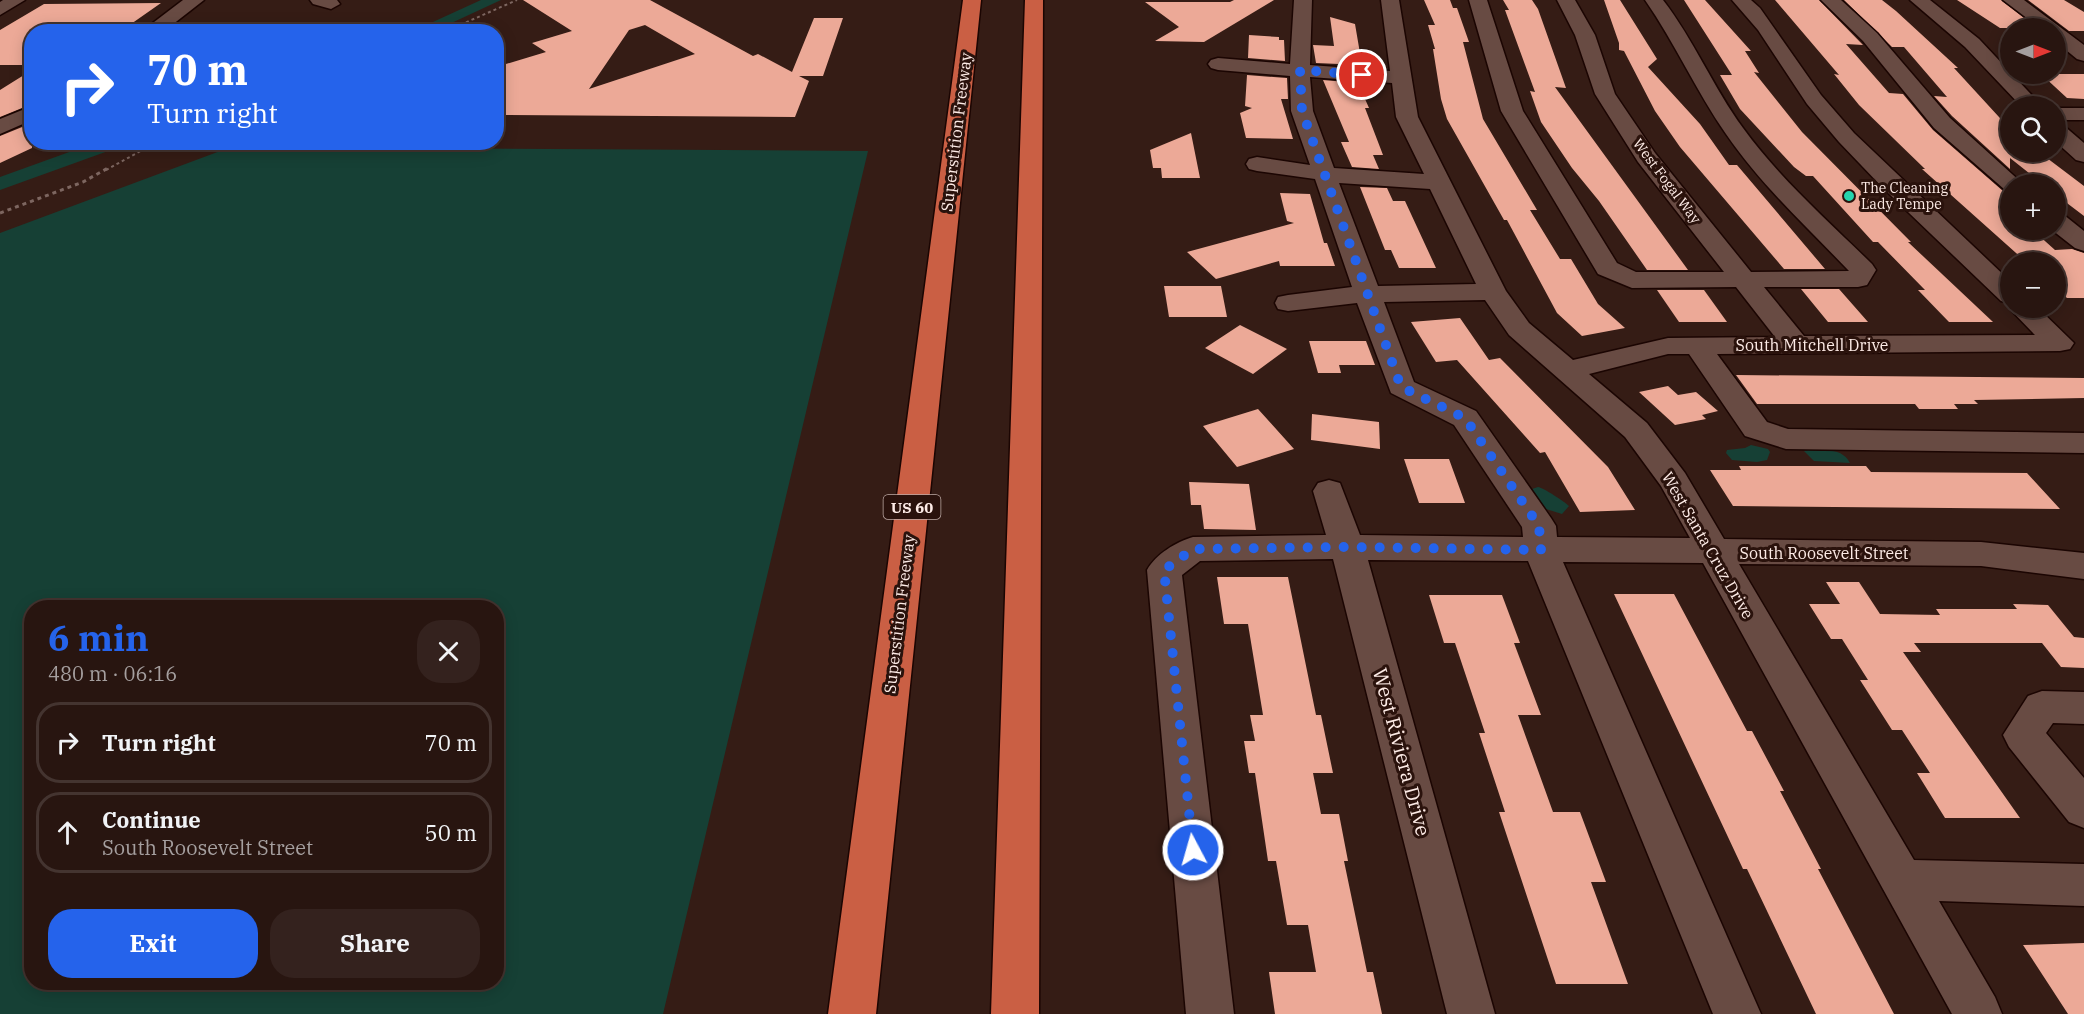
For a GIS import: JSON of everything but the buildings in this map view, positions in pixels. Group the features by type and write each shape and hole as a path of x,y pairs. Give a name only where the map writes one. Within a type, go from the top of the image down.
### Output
{"highway":[{"name":"Superstition Freeway","path":"852,1014 972,0"},
{"path":"1015,1014 1029,158 1034,0"},
{"path":"1012,54 1029,158"}],"street":[{"path":"0,10 16,0"},
{"path":"161,24 195,0"},
{"path":"1303,0 1300,70 1302,111 1365,294 1401,387 1465,418 1539,526 1541,550 1737,1014"},
{"name":"West Santa Cruz Drive","path":"1390,0 1407,117 1493,292 1520,329 1636,430 1674,482 1978,1014"},
{"path":"1478,0 1512,111 1607,268 1632,280 1858,279 1863,270 1737,135 1714,102 1669,19 1654,0"},
{"name":"West Fogal Way","path":"1566,0 1585,35 1605,94 1646,157 1796,345"},
{"path":"1741,0 1776,40 1811,97 1849,142 2000,285"},
{"path":"1830,0 1870,37 1942,123 2001,174"},
{"path":"1919,0 1972,43 2022,96"},
{"path":"2012,0 2037,18"},
{"path":"2066,40 2084,55"},
{"path":"1218,64 1400,78"},
{"path":"2066,114 2084,114"},
{"path":"2066,139 2084,155"},
{"path":"1257,164 1361,179 1438,182"},
{"path":"2066,229 2084,243"},
{"path":"1288,303 1365,294 1493,292"},
{"name":"South Mitchell Drive","path":"1566,371 1668,346 2060,343 2034,318"},
{"path":"1697,346 1756,429 1786,439 2084,442"},
{"name":"West Riviera Drive","path":"1329,491 1347,547 1471,1014"},
{"name":"South Roosevelt Street","path":"1210,1014 1164,570 1193,549 1347,547 1981,554 2084,566"},
{"path":"2084,708 2042,707 2023,735 2084,809"},
{"path":"1901,880 2084,885"}],"path":[{"path":"462,24 517,0"},
{"path":"0,213 82,182 142,150"}],"water":[{"path":"223,150 868,151 663,1014 0,1014 0,233"},
{"path":"1751,445 1768,449 1770,452 1767,460 1757,462 1732,460 1726,453 1727,450"},
{"path":"1804,451 1837,452 1847,458 1850,463 1814,461"},
{"path":"1538,487 1569,506 1562,514 1546,509 1532,489"}],"waterway":[{"path":"437,24 494,0"},
{"path":"0,184 94,150"}],"place":[{"name":"The Cleaning Lady Tempe","path":"1849,196"}],"route":[{"path":"1193,850 1164,570 1193,549 1347,547 1541,550 1539,526 1465,418 1401,387 1365,294 1302,111 1300,70 1362,75"}]}
